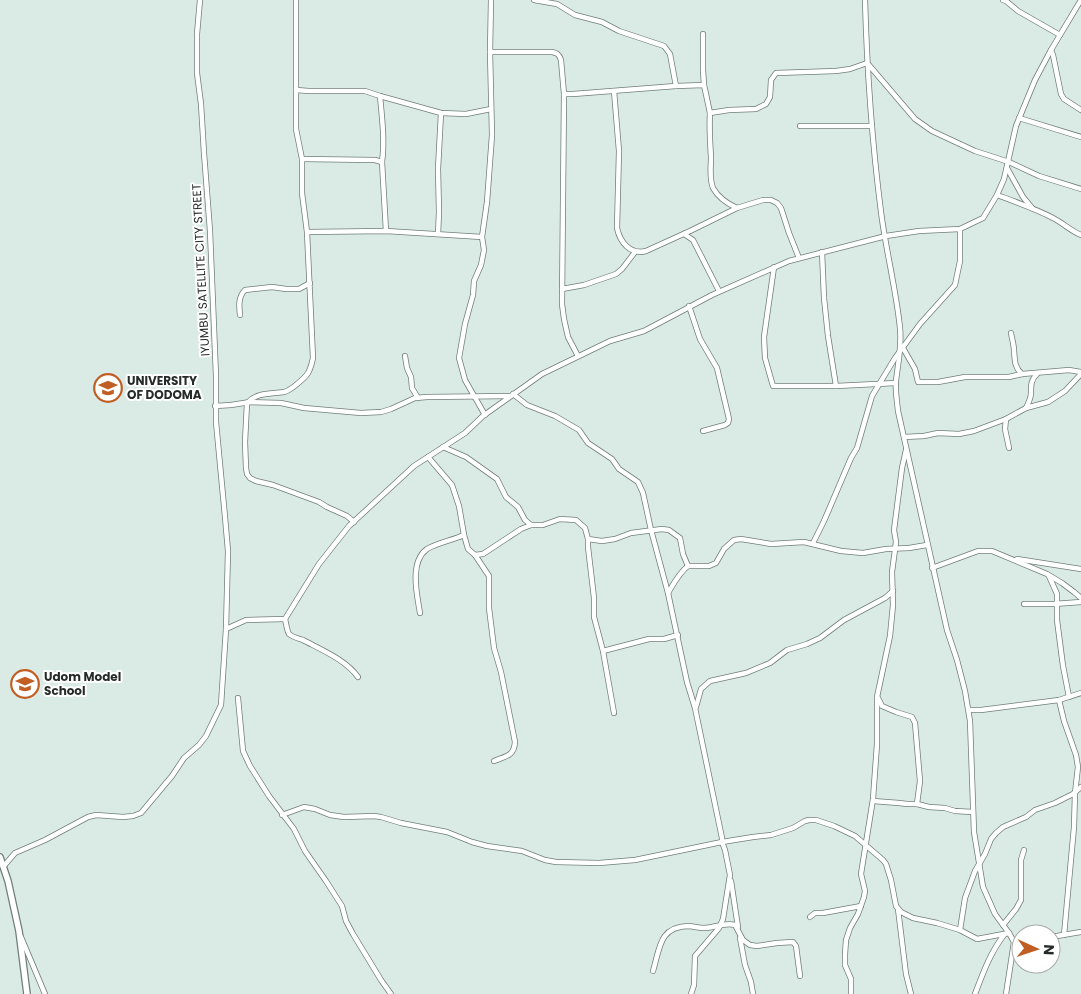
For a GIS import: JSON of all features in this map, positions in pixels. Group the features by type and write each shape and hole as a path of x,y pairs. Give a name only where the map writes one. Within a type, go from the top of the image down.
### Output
{"street":[{"name":"IYUMBU SATELLITE CITY STREET","path":"3,868 15,853 45,840 88,817 96,815 133,816 145,811 180,763 206,736 221,705 226,629 228,551 216,422 210,231 197,73 197,34 200,0"},
{"path":"296,0 296,129 302,159 302,193 307,232 313,358 308,373 286,392 258,396 247,403 246,468 250,478 320,502 347,516 354,522"},
{"path":"485,415 465,380 459,358 465,324 473,295 474,281 484,250 482,237 488,192 492,135 491,0"},
{"path":"534,0 557,4 575,15 602,22 619,31 664,46 670,54 676,86"},
{"path":"865,0 867,63 881,214 901,331 902,349 896,383 898,411 932,568 969,710 974,832 978,865 983,886 995,914 1011,939"},
{"path":"1003,0 1018,11 1060,35"},
{"path":"358,677 352,668 306,641 290,636 285,619 329,550 354,522 406,473 465,433 485,415 542,374 610,341 644,332 719,291 800,258 886,236 919,231 960,229 983,218 1004,179 1019,118 1035,80 1081,0"},
{"path":"704,34 702,70 710,113 708,130 710,176 717,193 728,204 737,208"},
{"path":"1051,50 1061,94 1064,99 1081,110"},
{"path":"490,52 552,52 560,56 564,94 562,289 564,319 568,337 578,356"},
{"path":"710,113 756,109 766,104 770,97 771,80 776,73 836,71 850,69 867,63"},
{"path":"867,63 915,119 924,126 975,151 1039,176 1081,189"},
{"path":"564,94 704,85"},
{"path":"296,90 365,91 441,113 466,114 491,109"},
{"path":"614,91 619,152 617,228 619,236 632,251 639,253 646,251 737,208 763,200 771,200 781,208 800,258"},
{"path":"380,96 384,143 382,162 386,231"},
{"path":"438,234 438,169 441,113"},
{"path":"1019,118 1081,137"},
{"path":"800,126 872,126"},
{"path":"302,159 376,160 382,162"},
{"path":"1008,164 1023,197 1033,209"},
{"path":"997,195 1055,219 1081,235"},
{"path":"813,543 857,448 872,396 920,324 955,285 960,261 960,229"},
{"path":"307,232 386,231 482,237"},
{"path":"684,234 693,240 719,291"},
{"path":"562,289 584,285 616,274 635,252"},
{"path":"822,252 824,298 836,386"},
{"path":"774,267 764,337 765,358 773,386 836,386 896,383"},
{"path":"240,316 239,300 245,290 272,287 299,289 310,283"},
{"path":"690,306 700,339 717,368 728,419 728,423 725,425 703,431"},
{"path":"1011,333 1014,361 1017,370 1022,374"},
{"path":"902,349 915,369 918,382 938,382 965,377 1009,377 1069,370 1081,373 1066,391 1048,402 1026,408 1006,419 959,434 938,433 904,437"},
{"path":"405,356 412,388 418,398"},
{"path":"1026,408 1031,394 1032,379 1037,374"},
{"path":"215,406 247,403 281,403 304,408 361,413 381,412 406,402 426,397 512,395 527,405 555,416 578,430 588,443 612,459 619,469 638,482 643,493 678,635 687,682 695,708 730,874 745,965 753,994"},
{"path":"1006,419 1005,428 1009,448"},
{"path":"443,447 466,457 496,479 506,497 518,507 525,520 531,524 543,525 560,519 576,520 585,528 588,539 594,598 594,617 603,651 614,713"},
{"path":"851,994 851,979 845,965 846,940 861,906 865,891 861,874 873,801 877,744 877,697 890,636 893,605 892,572 896,542 894,530 906,449"},
{"path":"428,457 452,485 459,506 468,549 475,555 489,576 489,608 494,648 501,672 515,742 511,754 494,761"},
{"path":"475,555 483,554 531,524"},
{"path":"588,539 602,541 615,539 631,533 662,528 669,530 680,538 683,554 688,566"},
{"path":"420,613 415,583 419,558 429,548 464,535"},
{"path":"668,593 683,570 688,566 709,566 716,562 724,549 734,540 771,544 813,543 830,549 865,553 927,545"},
{"path":"932,568 978,551 992,551 1049,576 1081,598"},
{"path":"1008,557 1081,569"},
{"path":"1049,576 1057,594 1056,620 1069,697"},
{"path":"695,708 701,689 710,681 746,674 770,664 787,650 820,638 844,620 885,598 893,591"},
{"path":"1024,604 1081,602"},
{"path":"226,629 246,620 285,619"},
{"path":"603,651 649,639 664,639 678,635"},
{"path":"969,710 1059,700 1081,693"},
{"path":"877,697 882,706 912,717 915,723 920,781 917,804"},
{"path":"238,698 244,755 269,796 294,829 305,851 342,906 346,922 391,994"},
{"path":"1059,700 1078,767 1064,935"},
{"path":"960,930 965,898 978,865 997,831 1026,817 1035,810 1075,793 1081,787"},
{"path":"873,801 899,802 973,812"},
{"path":"282,815 304,808 344,817 382,817 401,823 447,832 487,846 522,851 538,858 556,862 599,863 635,860 722,842 771,835 793,828 805,820 816,820 855,836 886,864 898,909 906,974 911,994"},
{"path":"1002,925 1021,900 1021,860 1024,850"},
{"path":"0,857 8,881 18,931 27,994"},
{"path":"691,994 694,985 695,956 711,938 723,919 730,874"},
{"path":"810,916 815,913 861,906"},
{"path":"898,909 913,918 937,922 960,930 977,939 1007,934"},
{"path":"653,971 665,934 670,930 677,927 705,928 720,924 730,924 735,925 743,940 750,945 793,942 796,946 800,976"},
{"path":"18,931 45,994"},
{"path":"1061,935 1081,932"},
{"path":"975,994 995,946 1007,934"},
{"path":"1006,994 1011,962"}],"place":[{"name":"UNIVERSITY OF DODOMA","path":"108,388"},
{"name":"Udom Model School","path":"25,684"}]}
